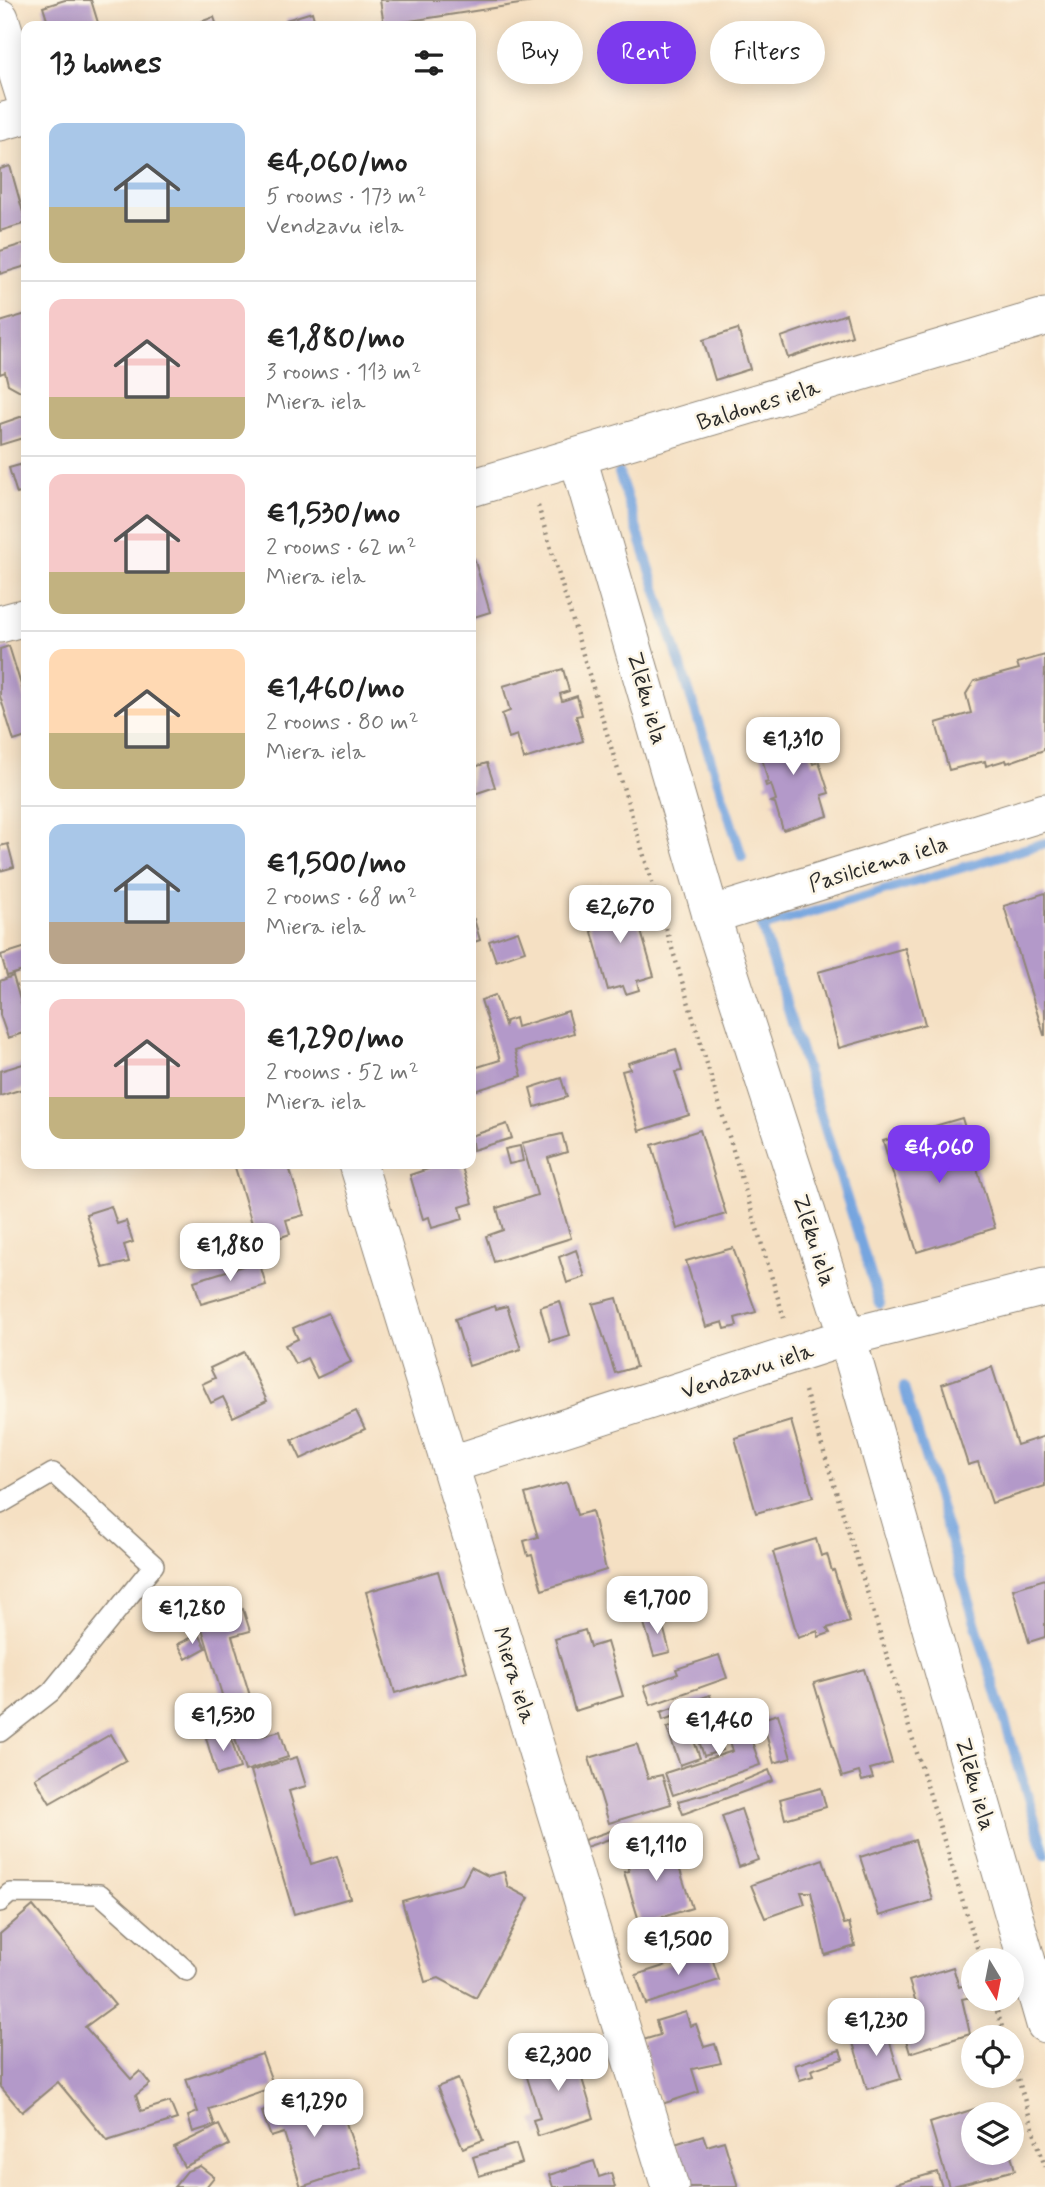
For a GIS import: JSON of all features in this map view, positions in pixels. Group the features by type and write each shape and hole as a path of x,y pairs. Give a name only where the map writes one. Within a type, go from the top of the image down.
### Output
{"street":[{"path":"0,18 21,85"},
{"path":"0,122 21,116"},
{"name":"Baldones iela","path":"476,487 1045,317"},
{"name":"Zlēku iela","path":"578,458 711,915 846,1337 1045,2024"},
{"path":"0,624 21,618"},
{"name":"Pasilciema iela","path":"711,915 1045,812"},
{"name":"Miera iela","path":"360,1169 452,1464 670,2187"},
{"name":"Vendzavu iela","path":"452,1464 846,1337 1045,1287"}],"lane":[{"path":"0,1504 53,1473 155,1565 51,1692 0,1732"},
{"path":"0,1902 10,1894 100,1894 187,1971"}],"path":[{"path":"535,499 786,1325 792,1355 977,1948"},
{"path":"1021,2088 1045,2167"}],"building":[{"path":"65,0 91,0 97,21 47,21 43,7"},
{"path":"380,0 533,2 410,21 383,21"},
{"path":"312,12 315,21 286,21"},
{"path":"10,166 21,205 21,225 0,231 0,169"},
{"path":"21,245 21,268 0,274 0,251"},
{"path":"846,314 852,336 788,358 781,337"},
{"path":"21,316 21,391 8,384 5,372 0,374 0,322"},
{"path":"738,329 750,369 715,380 703,340"},
{"path":"21,417 21,439 0,445 0,424"},
{"path":"21,465 21,493 17,494 9,468"},
{"path":"476,565 490,612 476,616"},
{"path":"9,646 21,685 21,739 14,741 0,696 0,649"},
{"path":"1045,655 1044,750 1007,763 1006,760 986,766 985,761 949,770 936,723 971,713 966,694 974,681 1019,669 1017,663"},
{"path":"563,669 569,691 560,694 562,701 577,696 582,715 576,716 583,741 524,759 517,735 509,738 502,714 510,711 503,686"},
{"path":"794,723 801,745 806,743 813,764 819,762 829,793 822,795 828,816 783,830 775,803 771,802 776,800 771,784 766,786 765,783 768,782 756,734"},
{"path":"487,763 495,787 476,793 476,766"},
{"path":"8,844 14,867 0,871 0,846"},
{"path":"1045,893 1045,1035 1044,1035 1004,906"},
{"path":"631,897 654,976 637,981 639,990 626,994 623,986 608,990 586,910"},
{"path":"476,926 480,940 476,941"},
{"path":"518,931 525,951 496,961 489,941"},
{"path":"905,948 925,1024 839,1048 818,972"},
{"path":"21,949 21,972 7,976 1,955"},
{"path":"13,976 21,1003 21,1034 8,1038 0,1015 0,981"},
{"path":"495,995 505,1025 506,1021 515,1018 517,1027 568,1011 574,1033 515,1051 522,1076 476,1090 476,1067 500,1060 481,1000"},
{"path":"676,1049 682,1071 675,1072 689,1115 639,1131 622,1071 630,1069 628,1063"},
{"path":"21,1065 21,1090 0,1096 0,1071"},
{"path":"561,1078 567,1097 535,1107 530,1088"},
{"path":"962,1118 995,1228 917,1252 883,1141"},
{"path":"507,1124 512,1138 476,1149 476,1134"},
{"path":"700,1130 726,1214 677,1229 652,1145"},
{"path":"562,1134 567,1152 548,1158 571,1238 494,1262 486,1236 503,1230 497,1208 537,1195 522,1143"},
{"path":"520,1146 523,1161 509,1164 505,1149"},
{"path":"236,1169 290,1169 304,1215 286,1220 290,1234 269,1241 265,1227 254,1230"},
{"path":"428,1169 463,1169 473,1203 460,1207 463,1219 432,1228 429,1217 423,1219 410,1175"},
{"path":"111,1206 117,1224 126,1221 133,1242 124,1245 129,1262 103,1268 86,1214"},
{"path":"733,1248 756,1312 735,1318 737,1326 725,1329 723,1322 706,1327 686,1261"},
{"path":"576,1250 585,1277 567,1283 559,1257"},
{"path":"259,1261 266,1285 201,1304 194,1281"},
{"path":"617,1298 636,1367 615,1373 593,1304"},
{"path":"560,1301 570,1335 550,1341 540,1307"},
{"path":"495,1306 496,1309 507,1306 521,1349 469,1366 455,1319"},
{"path":"328,1313 351,1362 317,1378 307,1358 295,1364 285,1345 298,1339 293,1328"},
{"path":"244,1352 267,1401 233,1417 223,1397 211,1403 202,1384 215,1378 210,1368"},
{"path":"992,1367 1017,1445 1045,1436 1045,1486 992,1503 978,1462 968,1465 942,1384"},
{"path":"356,1411 365,1429 301,1459 292,1440"},
{"path":"791,1421 813,1497 756,1513 735,1438"},
{"path":"567,1482 577,1515 592,1511 606,1570 542,1590 532,1555 528,1556 524,1541 538,1537 525,1494"},
{"path":"816,1539 821,1556 827,1554 832,1571 834,1570 850,1622 827,1628 830,1633 818,1637 818,1631 798,1638 773,1552"},
{"path":"438,1571 467,1671 395,1693 366,1592"},
{"path":"1045,1579 1045,1637 1029,1642 1013,1589"},
{"path":"243,1609 250,1631 232,1636 262,1736 280,1731 288,1757 245,1771 200,1622"},
{"path":"660,1615 670,1652 654,1656 643,1620"},
{"path":"585,1630 590,1647 607,1642 623,1696 575,1711 555,1639"},
{"path":"199,1634 206,1648 186,1659 178,1644"},
{"path":"719,1655 727,1678 651,1705 644,1686 678,1674 676,1669"},
{"path":"864,1669 892,1763 870,1769 873,1778 862,1781 859,1772 842,1777 814,1683"},
{"path":"710,1695 714,1708 694,1715 693,1710 663,1720 661,1712"},
{"path":"740,1707 760,1765 673,1795 665,1773 733,1751 721,1713"},
{"path":"710,1714 723,1750 704,1756 692,1720"},
{"path":"778,1714 791,1758 774,1763 762,1719"},
{"path":"687,1721 700,1758 680,1765 667,1728"},
{"path":"229,1731 240,1768 217,1775 206,1738"},
{"path":"111,1734 126,1760 50,1803 35,1778"},
{"path":"637,1744 648,1778 662,1775 671,1804 609,1823 589,1758"},
{"path":"297,1757 306,1786 289,1791 311,1864 337,1856 350,1898 294,1914 251,1771"},
{"path":"769,1770 773,1781 683,1814 678,1801 723,1789"},
{"path":"821,1788 826,1807 785,1819 780,1799"},
{"path":"741,1809 758,1860 739,1867 722,1816"},
{"path":"622,1827 624,1834 586,1847 584,1840"},
{"path":"915,1840 933,1900 879,1916 860,1857"},
{"path":"671,1842 692,1908 640,1924 624,1872 629,1871 624,1856"},
{"path":"823,1859 844,1924 849,1923 855,1946 825,1955 811,1892 801,1892 805,1904 765,1918 751,1885"},
{"path":"471,1867 488,1876 504,1872 508,1887 529,1898 476,1998 439,1978 425,1982 402,1901 462,1884"},
{"path":"33,1906 115,2005 85,2027 131,2079 140,2071 150,2084 136,2095 141,2111 170,2102 177,2119 107,2141 58,2082 22,2112 0,2086 0,1934"},
{"path":"710,1951 719,1980 646,2004 636,1975"},
{"path":"953,1967 959,1987 961,1986 961,2011 965,2011 968,2025 961,2025 961,2037 910,2053 903,2030 923,2024 909,1981"},
{"path":"686,2012 690,2026 696,2024 704,2047 715,2044 721,2063 692,2069 699,2092 662,2104 643,2040 660,2035 656,2021"},
{"path":"885,2026 901,2079 867,2089 851,2036"},
{"path":"556,2047 561,2063 576,2059 594,2118 538,2136 533,2120 540,2118 526,2074 539,2070 534,2054"},
{"path":"840,2050 843,2059 811,2070 813,2076 800,2080 795,2065"},
{"path":"262,2054 274,2087 209,2109 215,2125 193,2132 188,2116 198,2112 186,2079"},
{"path":"458,2079 483,2140 463,2148 437,2087"},
{"path":"321,2093 329,2115 342,2111 361,2167 301,2187 284,2133 271,2137 262,2112"},
{"path":"961,2113 961,2165 1014,2165 1015,2170 949,2187 930,2123"},
{"path":"219,2125 229,2145 184,2167 174,2147"},
{"path":"703,2135 707,2146 724,2141 738,2187 688,2187 675,2144"},
{"path":"516,2144 522,2163 479,2176 473,2157"},
{"path":"594,2161 599,2177 611,2173 615,2187 553,2187 549,2175"},
{"path":"200,2166 214,2177 206,2187 174,2187 187,2171"},
{"path":"937,2172 942,2187 897,2187 896,2184"}],"waterway":[{"path":"619,473 742,857"},
{"path":"880,1304 762,927 1045,843"},
{"path":"904,1387 1045,1854"}]}
